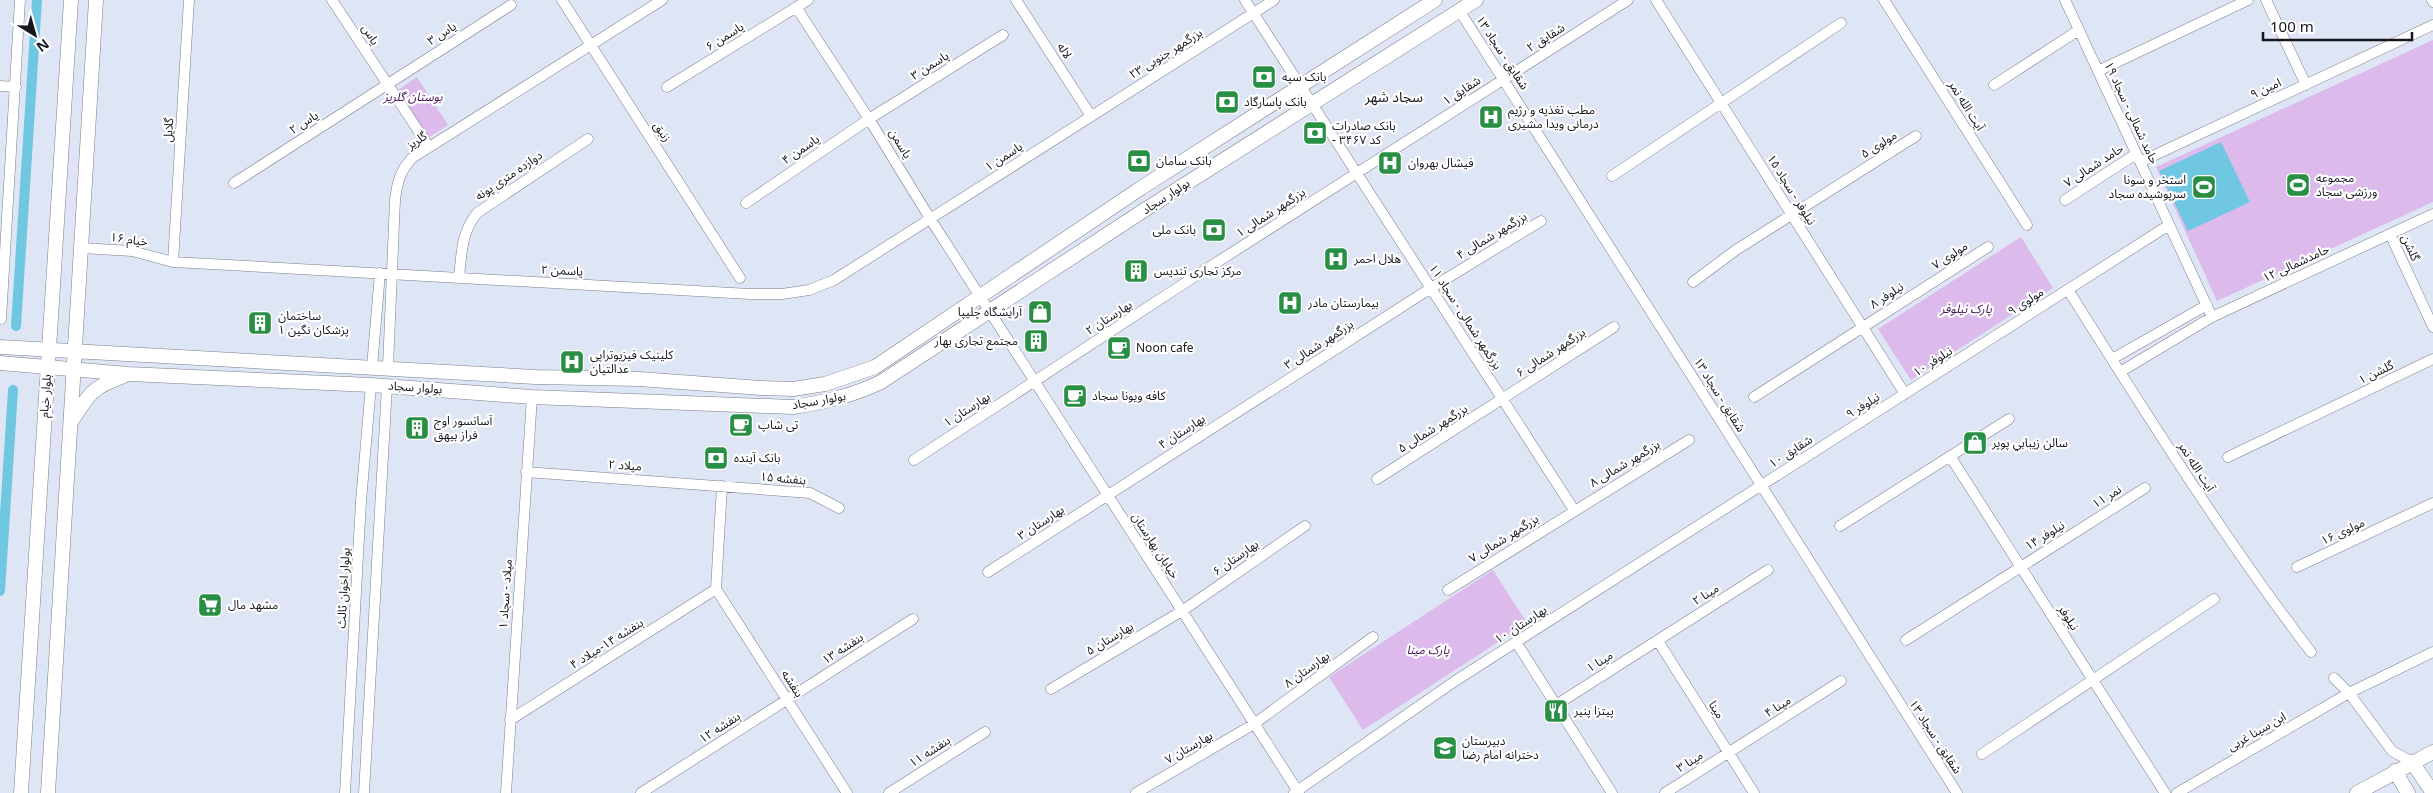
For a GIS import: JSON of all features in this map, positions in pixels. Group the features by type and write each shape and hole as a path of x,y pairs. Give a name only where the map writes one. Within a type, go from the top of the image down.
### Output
{"main road":[{"name":"بولوار سجاد","path":"0,347 535,377 639,380 793,389 825,384 875,367 1141,188 1435,0"},
{"name":"بولوار سجاد","path":"0,363 128,374 371,385 532,397 793,407 828,402 856,394 882,382 1146,209 1476,0"},
{"path":"71,4 74,15 82,18 90,16 96,5"},
{"name":"بلوار خیام","path":"21,793 71,4"},
{"path":"48,793 96,5"},
{"path":"371,385 372,367"},
{"path":"387,386 388,368"},
{"path":"71,422 88,396 99,385 128,374"},
{"path":"2356,793 2433,752"},
{"path":"2395,771 2409,793 2431,787 2412,762"}],"street":[{"path":"2,319 20,0"},
{"name":"گلایل","path":"173,262 189,0"},
{"name":"یاس","path":"332,0 429,147"},
{"name":"زنبق","path":"562,0 740,278"},
{"name":"گلریز","path":"388,368 395,200 400,174 412,158 662,0"},
{"name":"یاسمن ۶","path":"667,87 808,0"},
{"name":"لاله","path":"1016,0 1091,116"},
{"name":"بزرگمهر شمالی - سجاد ۱۱","path":"1245,0 1574,510"},
{"name":"بزرگمهر جنوبی ۲۳","path":"1091,116 1274,0"},
{"name":"شقایق ۲","path":"1504,80 1628,0"},
{"name":"نیلوفر - سجاد ۱۵","path":"1656,0 1906,394"},
{"name":"آیت الله نمر","path":"1884,0 2027,226"},
{"name":"حامد شمالی - سجاد ۱۹","path":"2065,0 2212,317"},
{"path":"2098,71 2248,0"},
{"path":"2266,0 2306,85"},
{"name":"یاس ۳","path":"387,84 510,5"},
{"name":"یاسمن","path":"796,8 870,119 931,220 990,312"},
{"name":"شقایق - سجاد ۱۳","path":"1460,10 1956,793"},
{"path":"1612,176 1720,102 1841,23"},
{"name":"امین ۹","path":"2138,158 2236,117 2433,25"},
{"path":"1994,85 2079,30"},
{"name":"یاسمن ۳","path":"870,119 1003,34"},
{"name":"شقایق ۱","path":"1358,173 1504,80"},
{"name":"یاس ۲","path":"234,183 387,84"},
{"path":"0,86 16,87"},
{"name":"یاسمن ۱","path":"931,220 1091,116"},
{"name":"یاسمن ۴","path":"746,203 870,119"},
{"name":"مولوی ۵","path":"1693,282 1736,250 1916,136"},
{"name":"دوازده متری پونه","path":"459,277 465,233 467,226 477,212 588,139"},
{"name":"حامد شمالی ۷","path":"2065,200 2138,158"},
{"name":"بزرگمهر شمالی ۱","path":"1197,275 1358,173"},
{"name":"حامدشمالی ۱۲","path":"2120,372 2212,317 2433,214"},
{"name":"یاسمن ۲","path":"173,262 782,294 809,290 834,280 931,220"},
{"name":"بزرگمهر شمالی ۴","path":"1431,288 1541,221"},
{"name":"مولوی ۹","path":"1973,350 2169,225"},
{"name":"گلشن","path":"2390,234 2433,327"},
{"name":"مولوی ۷","path":"1925,287 1988,247"},
{"name":"خیام ۱۶","path":"81,248 132,251 173,262"},
{"path":"372,367 380,274"},
{"name":"بهارستان ۲","path":"1034,381 1197,275"},
{"name":"نیلوفر ۸","path":"1754,396 1925,287"},
{"name":"بزرگمهر شمالی ۳","path":"1270,391 1431,288"},
{"name":"آیت الله نمر","path":"2068,290 2254,577 2311,652"},
{"path":"2112,359 2207,306"},
{"name":"خیابان بهارستان","path":"990,312 1297,792"},
{"name":"بزرگمهر شمالی ۶","path":"1503,400 1614,327"},
{"name":"نیلوفر ۱۰","path":"1906,394 1973,350"},
{"name":"گلشن ۱","path":"2228,458 2433,359"},
{"name":"بهارستان ۱","path":"914,460 1034,381"},
{"name":"بولوار اخوان ثالث","path":"345,793 361,511 371,385"},
{"path":"364,793 387,386"},
{"name":"بهارستان ۴","path":"1108,495 1270,391"},
{"name":"نیلوفر ۹","path":"1833,440 1906,394"},
{"name":"میلاد - سجاد ۱","path":"506,793 532,397"},
{"name":"بزرگمهر شمالی ۵","path":"1377,479 1503,400"},
{"path":"1840,526 2009,419"},
{"name":"بزرگمهر شمالی ۸","path":"1574,510 1689,440"},
{"name":"شقایق ۱۰","path":"1761,486 1833,440"},
{"name":"نیلوفر","path":"1950,456 2165,793"},
{"name":"میلاد ۲","path":"526,472 722,486"},
{"path":"716,590 722,486"},
{"name":"بنفشه ۱۵","path":"722,486 810,493 839,508"},
{"name":"بهارستان ۱۰","path":"1297,792 1455,681 1761,486"},
{"name":"نمر ۱۱","path":"2083,527 2145,488"},
{"name":"بهارستان ۳","path":"988,572 1108,495"},
{"name":"مولوی ۱۶","path":"2298,567 2433,503"},
{"name":"بزرگمهر شمالی ۷","path":"1448,590 1574,510"},
{"name":"بهارستان ۶","path":"1182,611 1305,526"},
{"name":"نیلوفر ۱۴","path":"1906,640 2083,527"},
{"name":"مینا ۲","path":"1658,640 1768,570"},
{"name":"بنفشه ۱۴-میلاد ۴","path":"510,720 716,590"},
{"name":"بنفشه","path":"716,590 846,793"},
{"path":"1982,754 2214,599"},
{"name":"بهارستان ۵","path":"1051,689 1182,611"},
{"name":"بنفشه ۱۳","path":"787,700 913,619"},
{"name":"بهارستان ۸","path":"1254,724 1373,637"},
{"name":"مینا ۱","path":"1556,705 1658,640"},
{"name":"مینا","path":"1658,640 1754,793"},
{"path":"1516,642 1612,793"},
{"name":"ابن سینا غربی","path":"2177,793 2349,693 2433,652"},
{"path":"2334,678 2349,693 2396,755 2412,762"},
{"name":"مینا ۴","path":"1729,753 1841,681"},
{"name":"بنفشه ۱۲","path":"640,793 787,700"},
{"name":"بهارستان ۷","path":"1136,793 1254,724"},
{"name":"بنفشه ۱۱","path":"889,793 985,732"},
{"name":"مینا ۳","path":"1665,793 1729,753"},
{"path":"2395,771 2396,755"}],"green space":[{"name":"مجموعه ورزشی سجاد","path":"2433,40 2433,202 2217,301 2156,167"},
{"name":"بوستان گلریز","path":"417,77 448,125 425,140 393,93"},
{"name":"پارک نیلوفر","path":"2021,237 2053,288 1911,380 1878,329"},
{"name":"پارک مینا","path":"1493,570 1527,623 1363,730 1329,677"}],"water":[{"name":"استخر و سونا سرپوشیده سجاد","path":"2221,142 2250,202 2188,231 2159,171"}],"waterway":[{"path":"16,326 37,0"},
{"path":"0,591 13,390"}],"place":[{"name":"بانک سپه","path":"1264,77"},
{"name":"بانک پاسارگاد","path":"1227,102"},
{"name":"مطب تغذیه و رژیم درمانی ویدا مشیری","path":"1491,117"},
{"name":"بانک صادرات - کد ۳۴۶۷","path":"1315,133"},
{"name":"بانک سامان","path":"1139,161"},
{"name":"فیشال بهروان","path":"1390,163"},
{"name":"مجموعه ورزشی سجاد","path":"2298,185"},
{"name":"استخر و سونا سرپوشیده سجاد","path":"2204,187"},
{"name":"بانک ملی","path":"1214,230"},
{"name":"هلال احمر","path":"1336,259"},
{"name":"مرکز تجاری تندیس","path":"1136,271"},
{"name":"بیمارستان مادر","path":"1290,303"},
{"name":"آرایشگاه چلیپا","path":"1040,312"},
{"name":"ساختمان پزشکان نگین ۱","path":"260,323"},
{"name":"مجتمع تجاری بهار","path":"1036,341"},
{"name":"Noon cafe","path":"1119,348"},
{"name":"کلینیک فیزیوتراپی عدالتیان","path":"572,362"},
{"name":"کافه ویونا سجاد","path":"1075,396"},
{"name":"تی شاپ","path":"741,425"},
{"name":"آسانسور اوج فراز بیهق","path":"417,428"},
{"name":"سالن زيبابي پوپر","path":"1975,443"},
{"name":"بانک آینده","path":"716,458"},
{"name":"مشهد مال","path":"210,605"},
{"name":"پیتزا پنیر","path":"1556,711"},
{"name":"دبیرستان دخترانه امام رضا","path":"1445,748"}],"district":[{"name":"سجاد شهر","path":"1394,97"}]}
